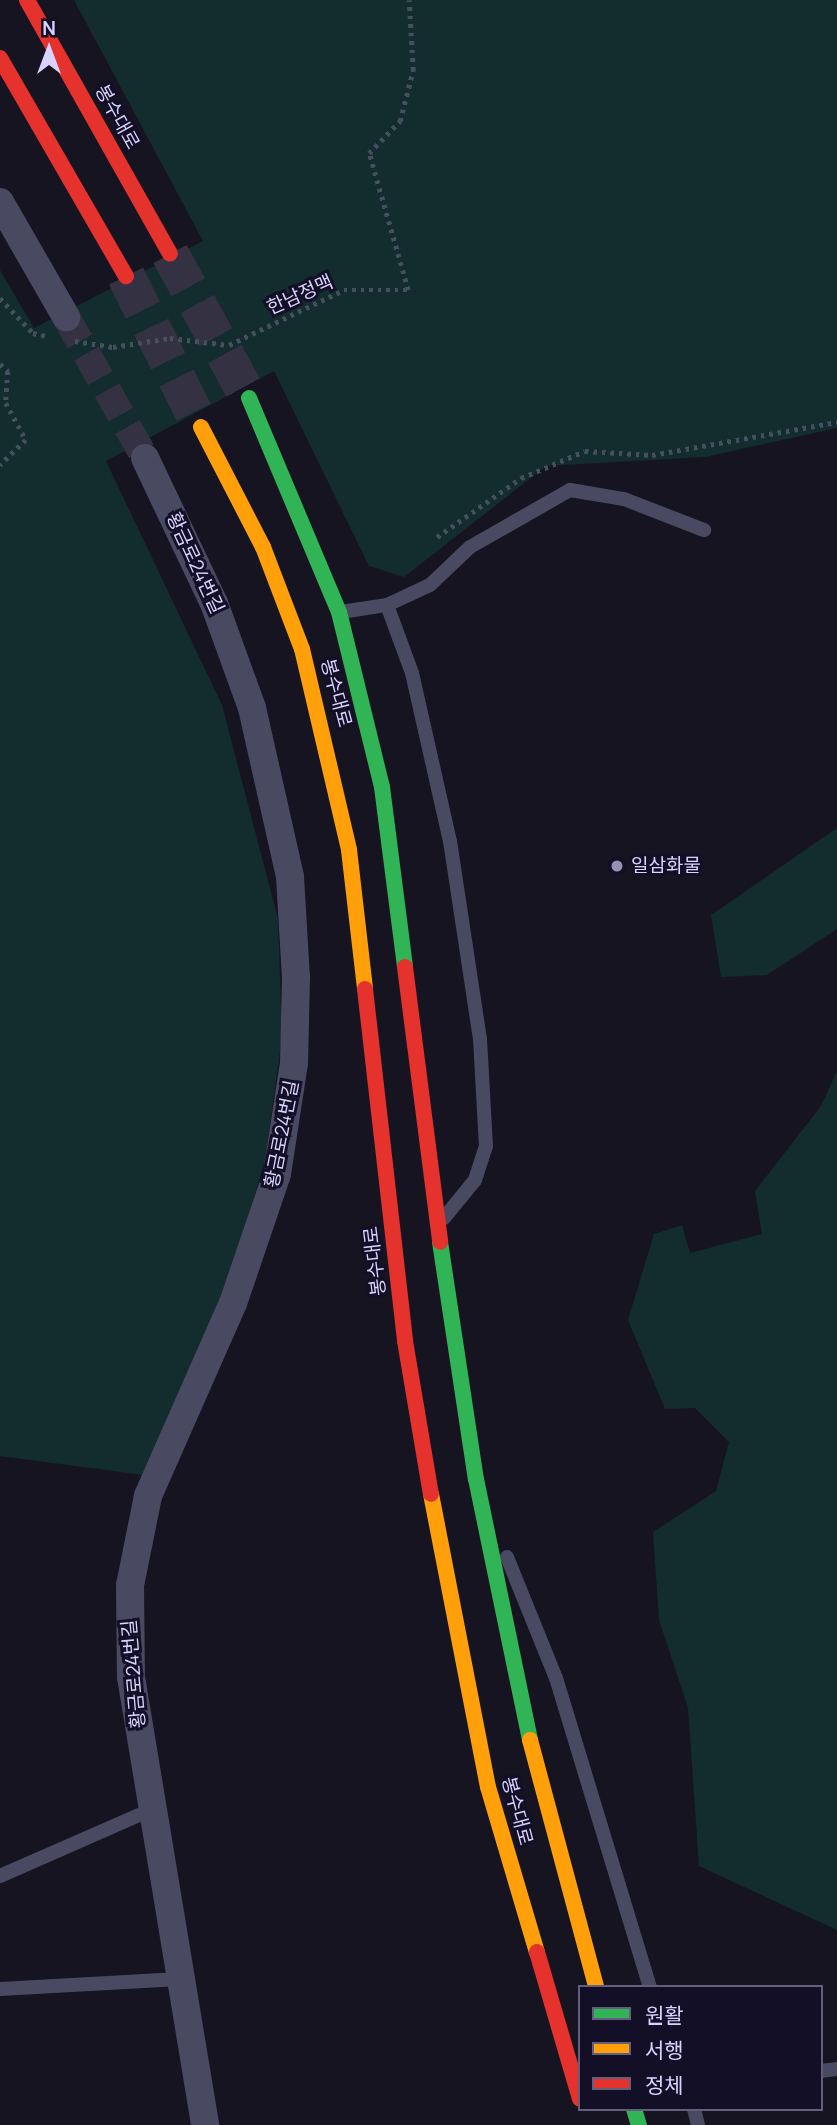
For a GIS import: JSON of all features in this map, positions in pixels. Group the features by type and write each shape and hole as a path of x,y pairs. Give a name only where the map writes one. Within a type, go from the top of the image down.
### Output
{"main road":[{"name":"봉수대로","path":"27,0 170,254"},
{"path":"0,58 126,276"},
{"name":"봉수대로","path":"249,398 339,612 397,878 439,1225 476,1479 519,1700 595,1985"},
{"name":"봉수대로","path":"201,427 263,547 302,649 328,743 349,850 405,1341 444,1575 488,1787 578,2092"}],"street":[{"path":"0,202 66,317"},
{"name":"황금로24번길","path":"145,458 214,603 253,708 290,877 296,977 294,1063 277,1174 237,1293 148,1496 135,1553 128,1636 150,1810 205,2125"}],"lane":[{"path":"339,612 387,606 430,585 470,547 570,490 624,499 704,530"},
{"path":"387,606 412,673 450,841 487,1103 486,1146 475,1180 439,1225"},
{"path":"476,1479 556,1678 649,1985"},
{"path":"0,1876 150,1810"},
{"path":"0,1989 180,1979"}],"path":[{"name":"한남정맥","path":"0,298 33,334 113,347 170,338 229,345 344,290 408,290 369,153 400,121 413,70 409,0"},
{"path":"0,364 8,370 6,403 26,440 0,465"},
{"path":"437,537 521,478 585,451 652,455 837,422"}],"green space":[{"path":"74,0 837,0 837,428 705,457 546,466 404,577 369,566 274,371 106,461 222,705 278,919 282,1037 265,1161 231,1272 151,1476 0,1456 0,270 34,328 203,241"},
{"path":"837,828 837,929 767,975 721,977 711,915"},
{"path":"837,1071 837,1930 699,1866 688,1708 659,1620 653,1532 716,1491 729,1442 695,1408 665,1409 628,1320 654,1234 682,1225 690,1253 762,1234 755,1191 821,1106"}],"tunnel":[{"path":"170,254 249,398"},
{"path":"126,276 201,427"},
{"path":"66,317 145,458"}],"traffic: fast":[{"path":"249,398 339,612 382,787 405,967"},
{"path":"440,1242 476,1479 530,1740"},
{"path":"635,2111 639,2125"}],"traffic: slow":[{"path":"201,427 263,547 302,649 349,850 365,989"},
{"path":"431,1494 488,1787 537,1952"},
{"path":"530,1740 595,1985"}],"traffic: jam":[{"path":"27,0 170,254"},
{"path":"0,58 126,276"},
{"path":"405,967 440,1242"},
{"path":"365,989 405,1341 431,1494"},
{"path":"537,1952 578,2092"}],"place":[{"name":"일삼화물","path":"617,866"}]}
